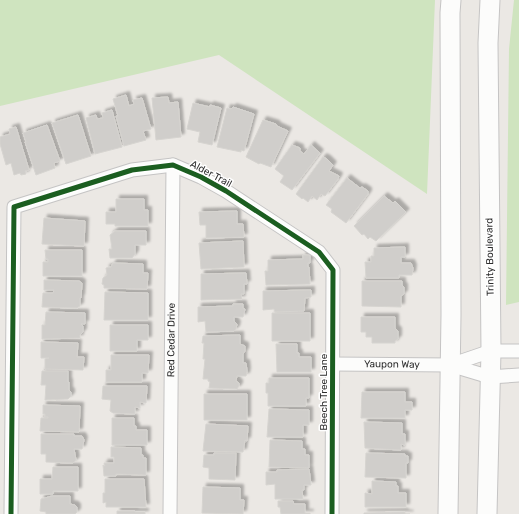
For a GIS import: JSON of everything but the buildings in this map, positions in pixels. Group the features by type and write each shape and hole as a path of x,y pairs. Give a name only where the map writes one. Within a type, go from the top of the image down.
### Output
{"main road":[{"path":"448,514 451,315 451,0"},
{"name":"Trinity Boulevard","path":"487,514 491,351 488,43 490,0"}],"street":[{"path":"11,514 14,207 132,170 173,165"},
{"name":"Alder Trail","path":"173,165 201,177 226,191 319,252 333,270"},
{"name":"Red Cedar Drive","path":"170,514 173,165"},
{"name":"Beech Tree Lane","path":"332,514 333,270"},
{"path":"450,365 491,351 519,351"},
{"name":"Yaupon Way","path":"333,364 450,365"},
{"path":"450,365 490,376 519,375"}],"green space":[{"path":"0,0 435,0 427,194 219,55 0,106"},
{"path":"514,0 519,0 519,302 506,305 509,49"}],"cycle path":[{"path":"11,514 14,207 132,170 173,165 201,177 226,191 319,252 333,270 332,514"}]}
